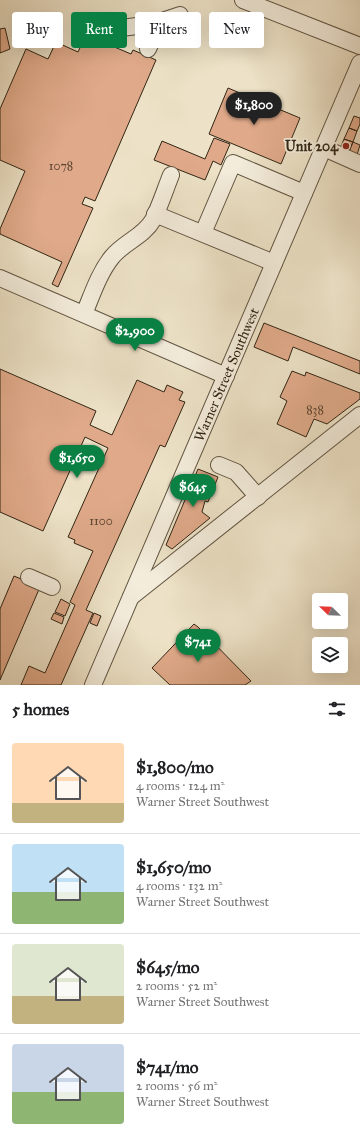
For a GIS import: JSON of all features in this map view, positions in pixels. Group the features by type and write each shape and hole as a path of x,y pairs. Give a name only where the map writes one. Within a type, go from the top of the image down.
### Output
{"street":[{"path":"243,0 360,46"},
{"name":"Warner Street Southwest","path":"93,685 360,64"},
{"path":"324,148 360,164"},
{"path":"203,234 233,163 304,193"},
{"path":"84,314 104,269 112,256 122,246 146,230 155,214 171,175"},
{"path":"155,214 274,263"},
{"path":"0,278 226,376"},
{"path":"130,598 360,415"},
{"path":"219,464 236,472 258,497"},
{"path":"29,577 52,587"}],"building":[{"path":"5,28 10,49 0,53 0,29"},
{"path":"63,45 78,52 80,48 117,48 131,54 133,50 156,60 95,201 85,197 82,204 93,208 58,287 52,284 62,262 0,234 0,229 25,171 0,160 0,109 26,49 48,59 53,48 63,48"},
{"path":"228,88 300,118 281,164 209,134"},
{"path":"354,116 360,118 360,124 357,131 349,128"},
{"path":"349,128 357,131 353,142 344,139"},
{"path":"214,138 230,144 221,165 213,161 205,180 154,160 162,141 205,159"},
{"name":"Unit 204","path":"344,139 353,142 348,154 339,151"},
{"path":"353,142 360,145 356,158 348,154"},
{"path":"264,323 360,361 360,374 293,347 288,361 254,347"},
{"path":"0,369 96,411 90,425 112,435 137,380 164,392 167,385 183,392 179,400 185,402 165,447 160,445 86,610 93,613 61,685 21,685 29,666 45,673 75,605 70,602 93,551 74,543 75,540 68,537 108,448 85,437 43,531 0,512"},
{"path":"292,371 305,376 306,372 360,393 360,399 327,424 314,419 306,437 277,424 287,401 280,397"},
{"path":"198,469 218,477 208,502 205,501 202,512 210,518 172,549 166,545"},
{"path":"14,576 40,587 0,680 0,609"},
{"path":"61,599 70,604 65,616 55,612"},
{"path":"54,613 64,617 62,624 51,619"},
{"path":"94,613 101,616 97,626 90,623"},
{"path":"194,624 251,681 245,685 170,685 152,668"}],"place":[{"name":"Unit 204","path":"346,146"}]}
